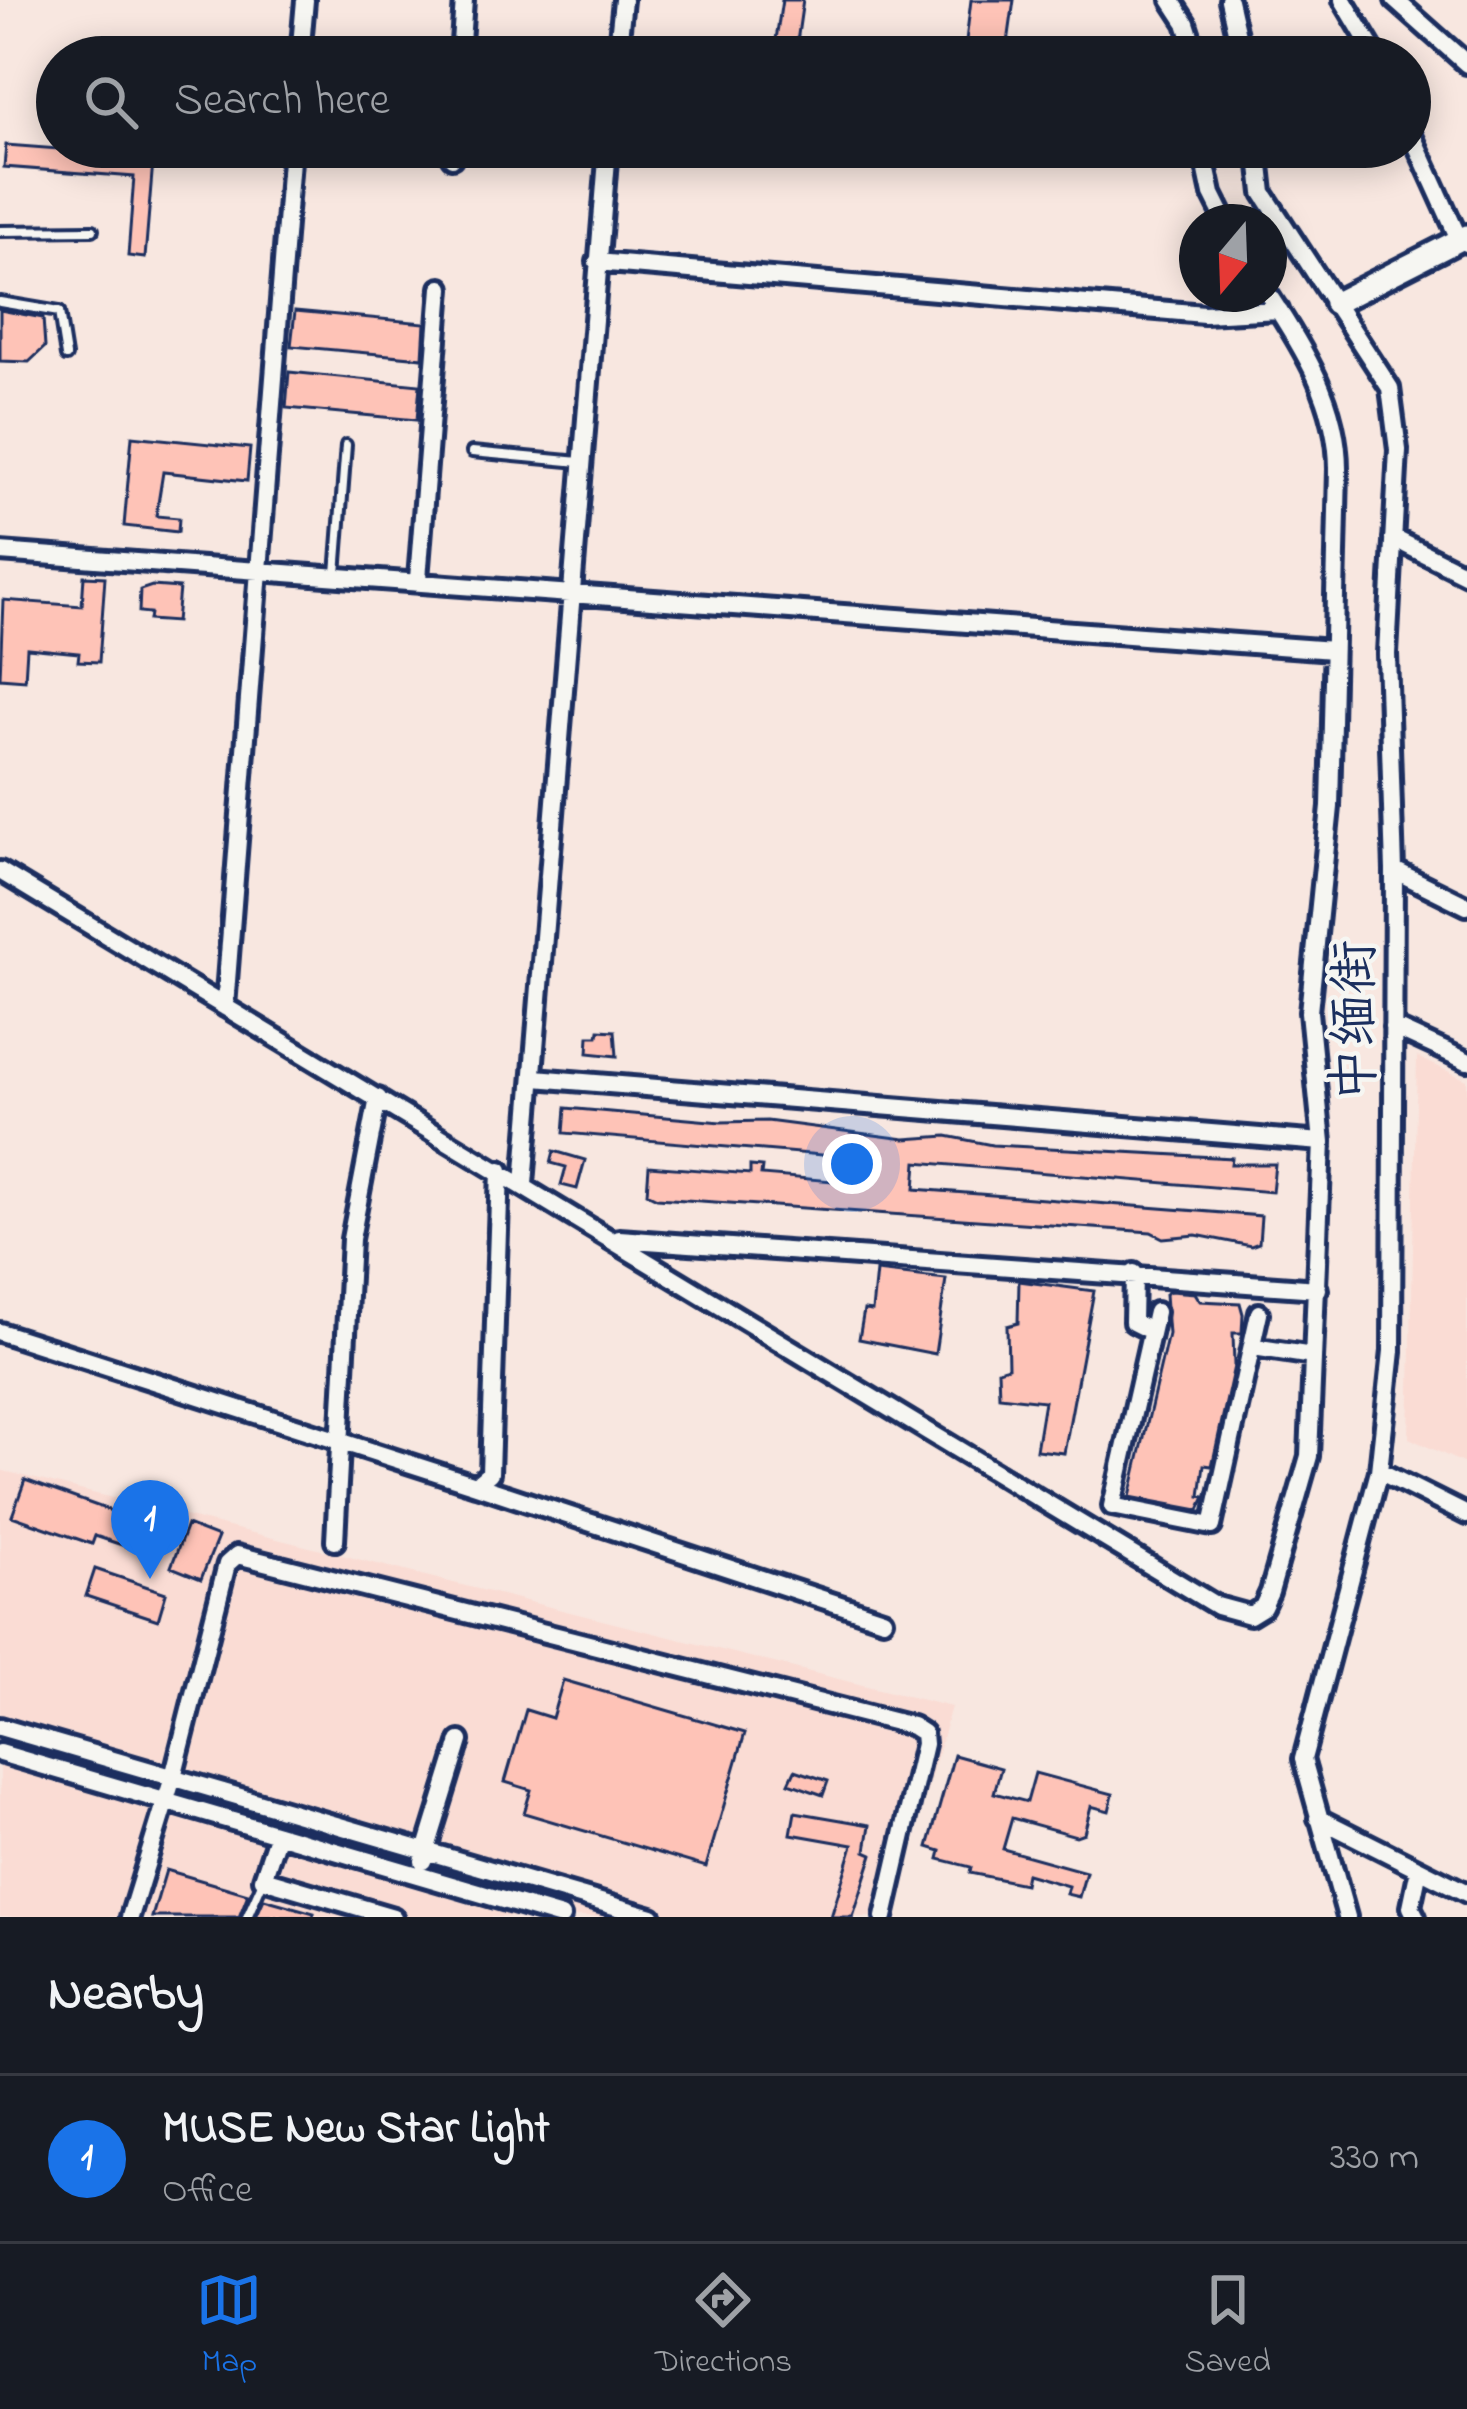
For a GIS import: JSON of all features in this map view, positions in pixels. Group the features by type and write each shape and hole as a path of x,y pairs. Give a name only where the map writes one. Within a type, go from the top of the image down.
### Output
{"street":[{"path":"301,36 304,0"},
{"path":"461,36 464,0"},
{"path":"619,36 622,0"},
{"path":"1171,0 1190,36"},
{"path":"1228,0 1237,36"},
{"path":"1343,0 1364,36"},
{"path":"1395,0 1466,59"},
{"path":"225,1006 290,168"},
{"path":"524,1184 606,168"},
{"path":"1206,168 1217,204"},
{"name":"中缅街","path":"1260,168 1262,193 1390,388 1398,450 1387,654 1394,870 1392,1351 1379,1471 1303,1759 1347,1917"},
{"path":"1335,303 1464,239 1429,168"},
{"path":"597,262 1179,312"},
{"path":"418,579 441,288"},
{"path":"1181,312 1242,312"},
{"path":"0,872 1233,1612 1250,1615 1263,1607 1270,1592 1309,1456 1322,1142 1309,1012 1330,807 1338,438 1327,395 1280,312"},
{"path":"1393,538 1467,574"},
{"path":"0,552 418,579 1333,650"},
{"path":"1394,870 1467,906"},
{"path":"1394,1027 1467,1061"},
{"path":"535,1078 1322,1142"},
{"path":"335,1541 351,1239 379,1098"},
{"path":"476,1485 490,1473 500,1170"},
{"path":"616,1239 1318,1289"},
{"path":"1134,1273 1132,1322 1151,1331"},
{"path":"1156,1312 1112,1506 1212,1526 1259,1313"},
{"path":"0,1332 883,1619"},
{"path":"1253,1347 1313,1356"},
{"path":"1379,1471 1467,1515"},
{"path":"130,1917 173,1777 227,1564 237,1556 912,1726 923,1733 924,1744 884,1917"},
{"path":"0,1727 652,1917"},
{"path":"419,1875 460,1741"},
{"path":"0,1754 419,1875 502,1909 561,1917"},
{"path":"1318,1818 1467,1893"},
{"path":"278,1834 263,1880 385,1916"},
{"path":"1416,1917 1411,1907 1419,1869"}],"lane":[{"path":"0,231 93,230"},
{"path":"0,302 59,312 66,356"},
{"path":"336,574 346,445"},
{"path":"472,452 581,462"},
{"path":"248,1917 263,1880"}],"shaded area":[{"path":"1417,1057 1467,1080 1467,1465 1409,1438"},
{"path":"0,1470 951,1707 891,1917 0,1917"}],"building":[{"path":"782,0 803,0 798,36 777,36"},
{"path":"971,0 1014,0 1009,36 967,36"},
{"path":"6,145 36,147 36,168 152,168 145,258 128,256 134,177 4,167"},
{"path":"0,310 43,318 45,347 29,362 0,361"},
{"path":"295,311 425,323 423,358 291,346"},
{"path":"289,372 420,385 417,420 286,408"},
{"path":"132,436 250,448 247,481 163,472 156,516 179,518 178,532 124,526"},
{"path":"84,576 105,577 99,662 78,661 79,653 27,648 25,680 0,678 3,600 82,606"},
{"path":"179,588 176,622 149,620 150,613 139,612 140,590"},
{"path":"599,1030 615,1031 617,1056 588,1053 589,1036 598,1036"},
{"path":"566,1108 721,1122 767,1121 905,1139 947,1136 992,1145 1275,1164 1272,1192 917,1162 915,1189 1261,1216 1259,1243 1251,1246 1196,1235 1163,1238 1151,1232 657,1198 647,1193 649,1166 750,1174 750,1166 762,1167 761,1175 832,1181 834,1156 564,1133"},
{"path":"554,1151 585,1160 577,1189 561,1185 566,1167 551,1163"},
{"path":"876,1271 946,1279 935,1354 859,1339 864,1310 872,1311"},
{"path":"1019,1281 1094,1291 1064,1453 1036,1450 1044,1401 999,1396 998,1370 1008,1367 1007,1326 1018,1323"},
{"path":"1195,1293 1200,1301 1240,1303 1243,1314 1242,1333 1233,1333 1234,1366 1212,1466 1204,1465 1200,1496 1205,1497 1199,1510 1130,1497 1168,1334 1165,1294"},
{"path":"25,1480 114,1512 116,1506 157,1520 146,1553 95,1536 92,1544 12,1516"},
{"path":"187,1525 218,1537 201,1579 171,1567"},
{"path":"95,1569 166,1593 158,1620 86,1596"},
{"path":"563,1680 745,1733 706,1867 524,1813 531,1790 505,1782 526,1710 552,1718"},
{"path":"954,1755 1001,1768 994,1793 1027,1802 1035,1773 1113,1794 1109,1811 1091,1806 1084,1833 1076,1836 1012,1818 1003,1849 1086,1872 1079,1897 1066,1894 1068,1886 1026,1874 1024,1884 970,1873 971,1867 939,1859 941,1851 928,1847"},
{"path":"795,1770 828,1781 823,1795 789,1783"},
{"path":"795,1812 870,1825 866,1851 873,1854 853,1917 831,1917 853,1845 791,1834"},
{"path":"166,1870 248,1894 239,1917 152,1917"},
{"path":"264,1899 314,1913 313,1917 256,1917"}],"place":[{"name":"MUSE New Star Light","path":"150,1579"}]}
